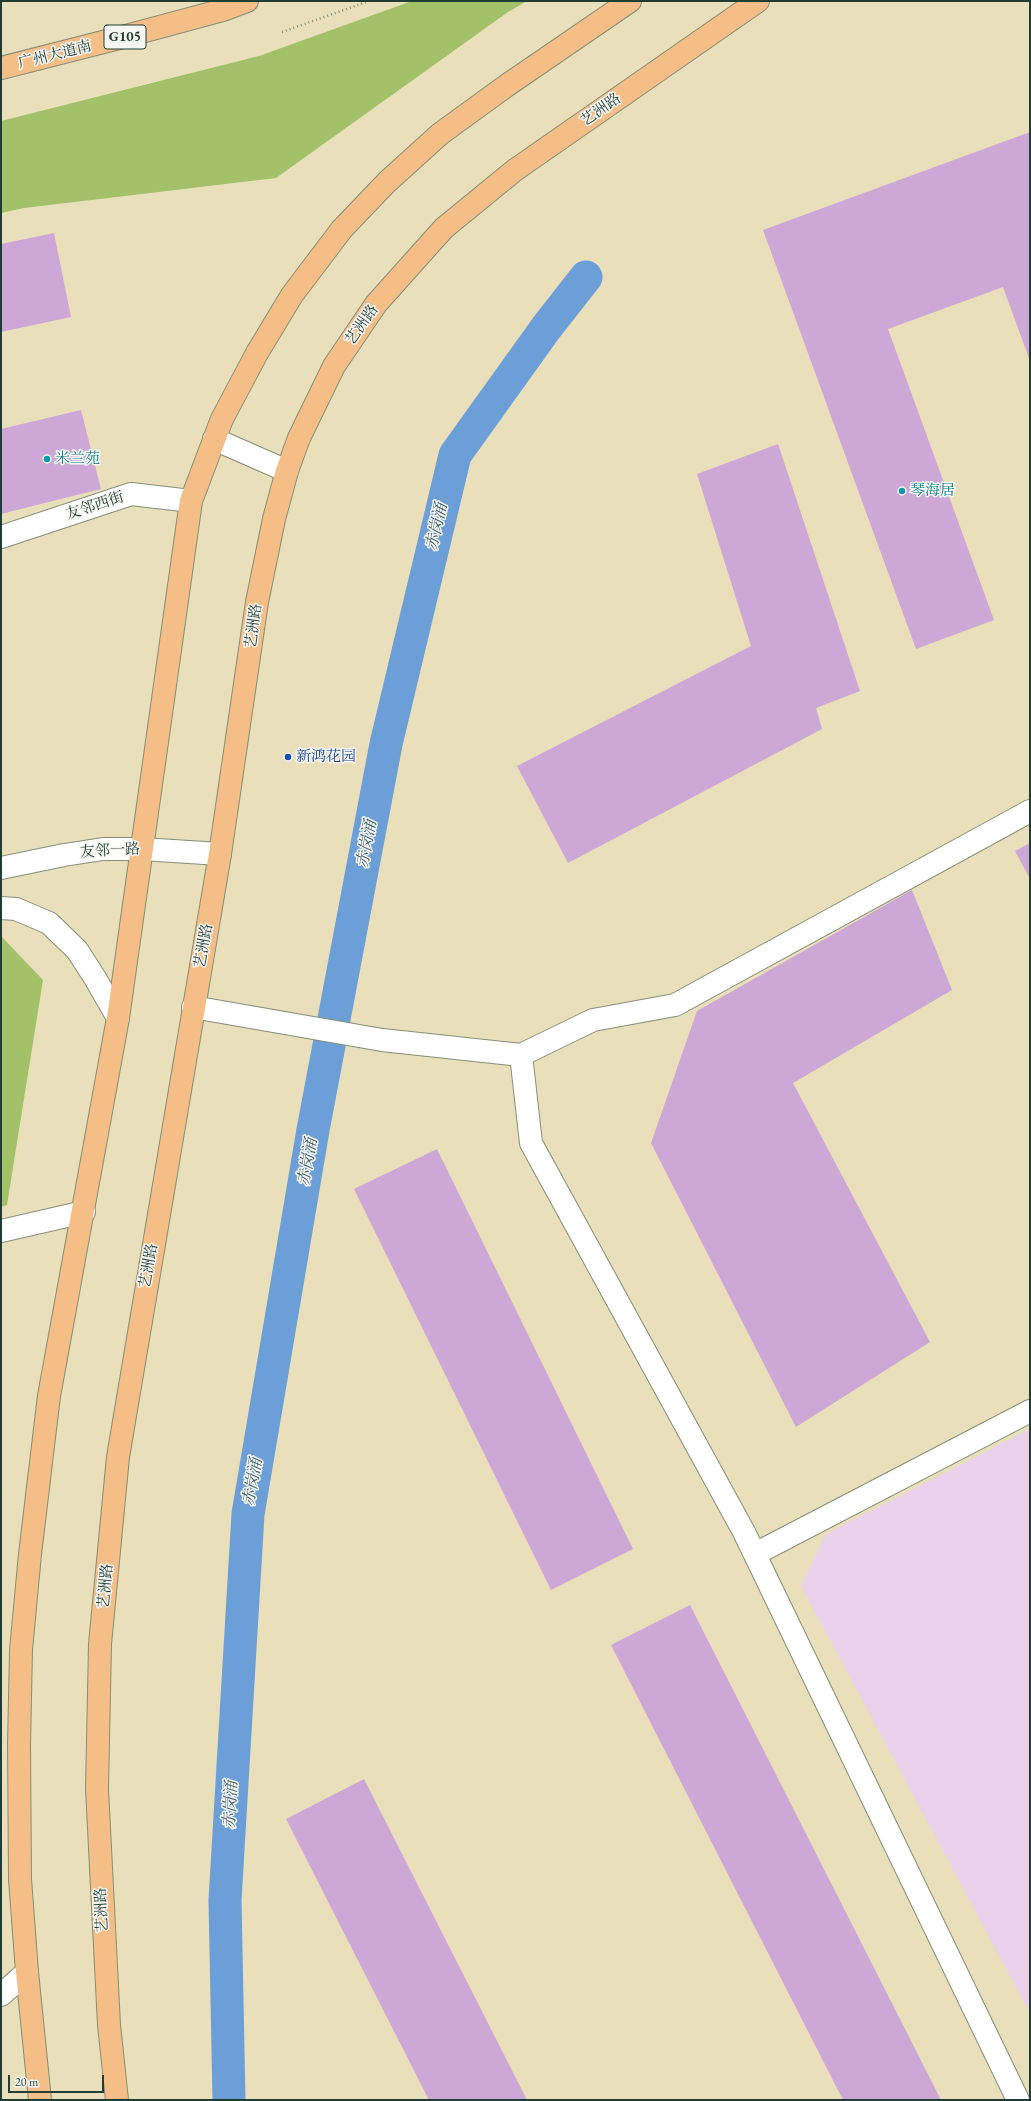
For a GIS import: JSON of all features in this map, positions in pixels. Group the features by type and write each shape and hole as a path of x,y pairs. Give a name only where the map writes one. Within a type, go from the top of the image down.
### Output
{"main road":[{"name":"广州大道南","path":"1,68 123,37 247,1"},
{"path":"40,2100 27,1972 20,1879 19,1746 21,1650 30,1554 49,1396 84,1212 118,1018 191,501 222,419 254,360 292,295 347,224 387,182 440,134 506,86 630,1"},
{"name":"艺洲路","path":"117,2100 105,1964 97,1789 100,1644 118,1457 220,854 257,602 274,519 287,471 299,438 334,366 376,304 444,228 515,170 758,1"}],"street":[{"path":"214,439 287,471"},
{"name":"友邻西街","path":"1,537 131,494 191,501"},
{"path":"193,1007 355,1036 521,1055 593,1020 675,1005 1030,811"},
{"name":"友邻一路","path":"1,868 103,849 142,849 220,854"},
{"path":"1,908 16,909 48,923 77,950 118,1018"},
{"path":"521,1055 531,1143 755,1554 1018,2100"},
{"path":"1,1230 84,1212"},
{"path":"755,1554 1030,1411"},
{"path":"1,1995 27,1972"}],"path":[{"path":"282,32 370,1"}],"shaded area":[{"path":"1030,1429 1030,2013 801,1586 826,1534"}],"green space":[{"path":"412,1 527,1 508,12 276,178 24,208 1,213 1,121 259,56"},
{"path":"1,936 43,980 7,1205 1,1207"}],"building":[{"name":"琴海居","path":"1030,132 1030,361 1003,287 888,329 994,620 916,649 763,230"},
{"path":"54,233 71,317 1,332 1,244"},
{"name":"米兰苑","path":"81,410 101,489 1,514 1,429"},
{"path":"778,444 860,691 816,708 822,729 568,863 517,766 751,646 697,474"},
{"path":"1030,843 1030,879 1015,851"},
{"path":"912,890 952,990 793,1083 930,1342 796,1427 651,1143 697,1011"},
{"path":"437,1149 633,1549 551,1590 354,1189"},
{"path":"690,1605 941,2100 843,2100 611,1645"},
{"path":"364,1779 527,2100 429,2100 286,1819"}],"waterway":[{"name":"赤岗涌","path":"229,2100 225,1900 248,1514 313,1130 386,744 455,455 546,328 586,277"}],"place":[{"name":"米兰苑","path":"47,459"},
{"name":"琴海居","path":"902,491"},
{"name":"新鸿花园","path":"288,757"}]}
